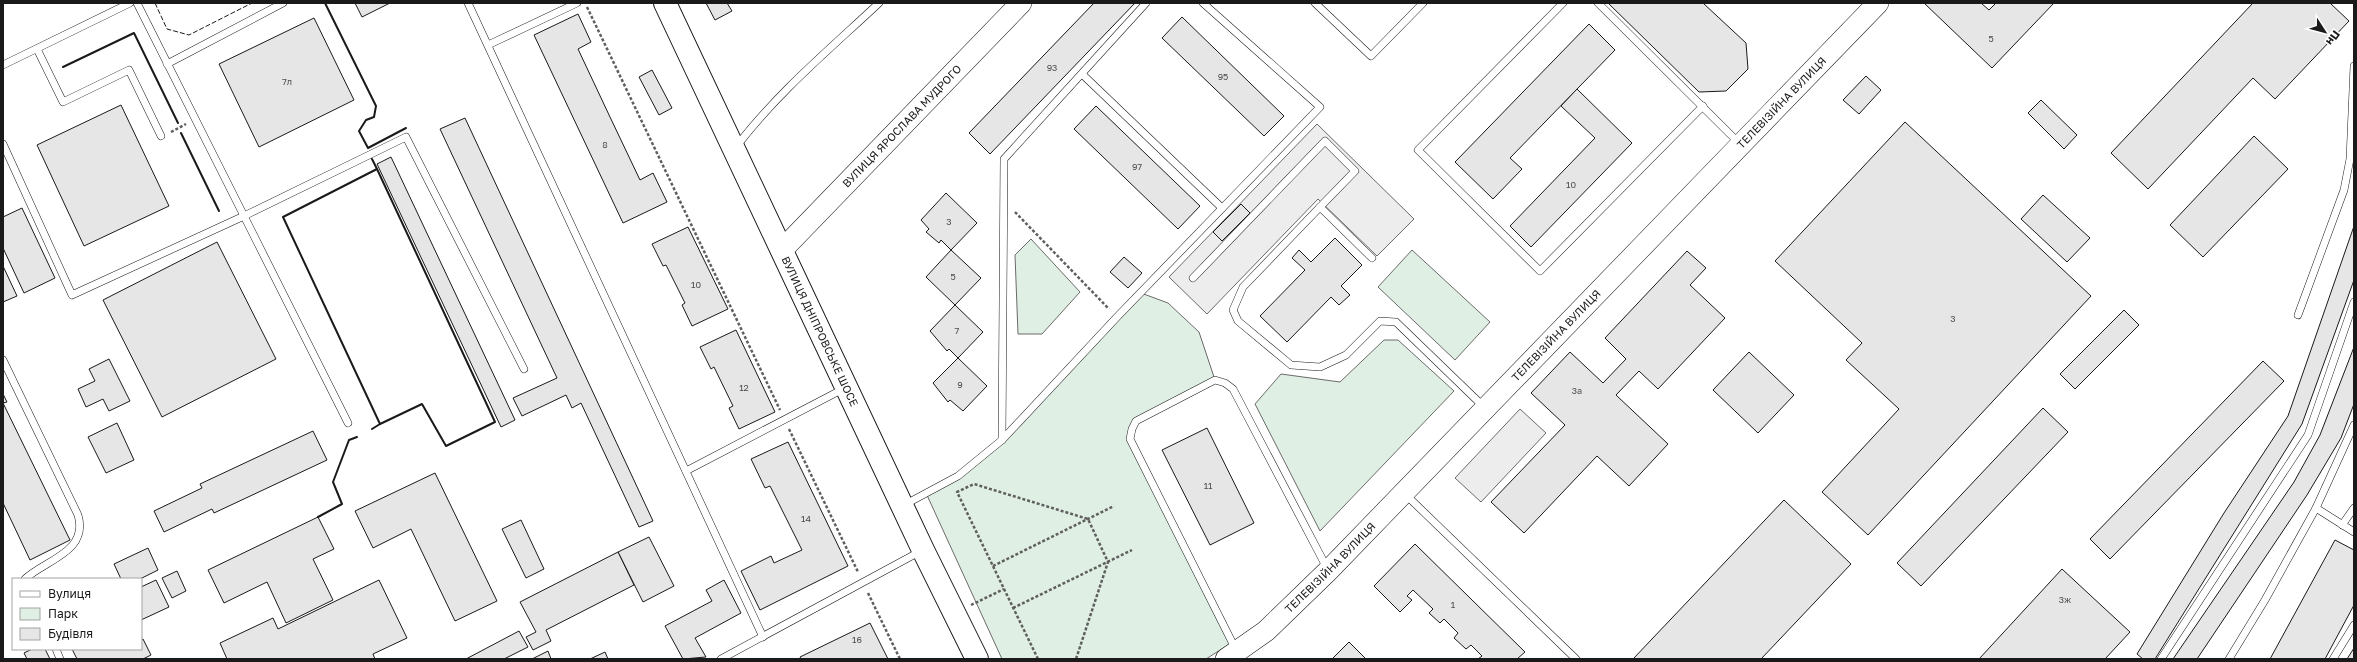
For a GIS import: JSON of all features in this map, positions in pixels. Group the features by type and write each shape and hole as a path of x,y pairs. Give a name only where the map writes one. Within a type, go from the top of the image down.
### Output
{"main road":[{"name":"ВУЛИЦЯ ДНІПРОВСЬКЕ ШОСЕ","path":"665,3 783,249 902,506 977,659"}],"street":[{"name":"ВУЛИЦЯ ЯРОСЛАВА МУДРОГО","path":"783,249 1021,3"},
{"name":"ТЕЛЕВІЗІЙНА ВУЛИЦЯ","path":"1232,656 1266,631 1328,572 1878,3"}],"lane":[{"path":"3,65 130,3"},
{"path":"137,3 348,423"},
{"path":"167,64 283,3"},
{"path":"468,3 763,637"},
{"path":"488,45 577,3"},
{"path":"734,149 757,119 879,3"},
{"path":"1002,440 1005,202 1004,159 1146,3"},
{"path":"902,506 958,476 1002,440 1117,317 1320,107 1203,3"},
{"path":"1315,3 1371,56 1423,3"},
{"path":"1563,3 1418,150 1540,271 1703,106"},
{"path":"1598,3 1741,144"},
{"path":"37,48 63,102 129,70 161,136"},
{"path":"2298,315 2344,190 2350,159 2354,66"},
{"path":"1082,74 1222,208"},
{"path":"3,144 72,295 244,216 406,137 524,369"},
{"path":"1193,278 1325,141 1355,171 1242,287 1233,310 1238,321 1291,365 1320,367 1346,355 1380,321 1396,322 1486,409"},
{"path":"1320,207 1372,258"},
{"path":"2161,659 2308,435 2354,302"},
{"path":"3,360 78,515 81,526 79,536 66,551 26,578"},
{"path":"1232,656 1130,439 1132,429 1136,421 1215,380 1225,383 1233,389 1328,572"},
{"path":"686,471 847,387"},
{"path":"2229,659 2265,600 2316,508 2354,425"},
{"path":"1404,493 1576,659"},
{"path":"2316,508 2354,532"},
{"path":"2342,524 2354,508"},
{"path":"721,659 923,550"},
{"path":"2334,659 2354,625"}],"path":[{"path":"585,3 862,583 900,659"},
{"path":"161,136 195,119"},
{"path":"1005,202 1117,317"},
{"path":"1038,659 957,492 968,486 974,484 1088,519 1108,562 1076,659"},
{"path":"993,566 1114,506"},
{"path":"1013,608 1132,550"},
{"path":"954,612 1004,590"}],"green space":[{"path":"1031,239 1080,292 1042,334 1018,334 1015,255"},
{"path":"1412,250 1490,322 1455,360 1378,287"},
{"path":"1141,293 1168,303 1199,332 1215,380 1137,421 1130,439 1231,643 1206,659 1002,659 926,493 958,476 1002,440"},
{"path":"1384,340 1398,340 1454,391 1320,531 1255,404 1281,374 1340,382"}],"shaded area":[{"path":"1317,124 1414,219 1377,256 1318,199 1207,314 1169,277"},
{"path":"1520,409 1546,433 1481,502 1455,478"}],"building":[{"path":"355,3 390,3 362,17"},
{"path":"706,3 727,3 732,11 715,20"},
{"path":"1094,3 1135,3 990,154 969,133"},
{"path":"1608,3 1703,3 1746,43 1748,69 1726,91 1699,92"},
{"path":"1924,3 1981,3 1989,10 1996,3 2054,3 1992,68"},
{"path":"2253,3 2330,3 2349,21 2275,99 2253,78 2148,189 2111,153"},
{"path":"578,14 591,42 578,49 610,117 640,180 653,173 667,202 623,223 534,35"},
{"path":"1182,17 1284,116 1264,136 1162,38"},
{"path":"314,18 354,100 259,147 219,64"},
{"path":"1589,24 1615,50 1510,158 1522,169 1493,199 1455,162"},
{"path":"652,70 672,108 659,115 639,77"},
{"path":"1866,76 1881,90 1859,114 1843,100"},
{"path":"1577,89 1632,143 1531,247 1510,226 1595,138 1561,106"},
{"path":"2041,100 2077,135 2064,149 2028,113"},
{"path":"121,105 169,206 84,246 37,145"},
{"path":"1096,106 1200,206 1178,229 1074,129"},
{"path":"465,118 653,521 639,527 581,403 572,408 566,395 522,416 513,398 557,378 440,129"},
{"path":"1905,122 2091,296 1868,535 1822,492 1899,409 1846,360 1862,343 1775,261"},
{"path":"2254,136 2288,169 2203,257 2170,225"},
{"path":"391,157 515,420 501,427 377,164"},
{"path":"946,193 977,223 951,250 941,240 939,243 926,232 929,229 921,220"},
{"path":"2043,195 2090,238 2067,262 2021,219"},
{"path":"1241,204 1250,213 1222,241 1213,232"},
{"path":"22,208 55,278 24,293 3,248 3,217"},
{"path":"2354,226 2354,280 2302,424 2155,659 2143,659 2137,654 2224,513 2288,416"},
{"path":"688,227 728,309 692,326 682,305 685,303 666,265 663,266 652,244"},
{"path":"1335,238 1362,265 1341,286 1350,295 1339,305 1331,297 1287,342 1260,316 1305,270 1292,258 1299,250 1311,262"},
{"path":"217,242 276,359 162,417 103,300"},
{"path":"951,250 981,278 955,305 926,277"},
{"path":"1687,251 1706,268 1690,285 1725,318 1658,389 1639,371 1616,395 1668,444 1629,486 1597,456 1524,533 1491,502 1565,425 1531,393 1570,352 1603,383 1626,359 1605,338"},
{"path":"1124,257 1142,273 1128,288 1110,272"},
{"path":"3,266 17,296 3,302"},
{"path":"955,305 983,332 958,358 949,349 947,351 930,331"},
{"path":"2124,310 2139,325 2075,389 2060,374"},
{"path":"736,330 775,412 739,429 729,408 733,406 714,367 711,369 700,347"},
{"path":"2354,347 2354,404 2341,438 2307,495 2197,659 2173,659 2294,482 2320,435"},
{"path":"1749,352 1794,395 1758,433 1713,390"},
{"path":"958,358 987,386 963,411 950,400 948,402 933,383"},
{"path":"109,359 130,401 109,411 103,399 86,407 78,389 95,381 89,369"},
{"path":"2263,361 2284,381 2110,559 2090,539"},
{"path":"3,394 7,402 3,403"},
{"path":"3,403 70,540 30,560 3,503"},
{"path":"2043,408 2068,432 1921,586 1897,563"},
{"path":"117,423 134,460 106,473 88,437"},
{"path":"1207,428 1254,523 1210,545 1162,450"},
{"path":"313,431 327,460 214,513 212,509 164,532 154,511 202,488 200,484"},
{"path":"788,442 848,566 760,610 741,571 771,556 774,563 802,550 770,486 765,488 751,459"},
{"path":"435,473 497,601 455,621 411,529 373,548 355,511"},
{"path":"1784,500 1851,564 1761,659 1633,659"},
{"path":"318,517 334,549 313,559 333,600 286,623 267,582 224,603 208,570"},
{"path":"521,520 544,569 526,578 502,529"},
{"path":"649,537 674,586 643,602 618,552"},
{"path":"2335,540 2354,550 2354,605 2325,659 2270,659"},
{"path":"1415,544 1525,652 1517,659 1478,659 1482,656 1471,645 1466,649 1454,638 1458,633 1444,619 1440,623 1429,613 1433,609 1413,590 1407,596 1412,600 1400,612 1374,586"},
{"path":"148,548 158,570 142,578 121,578 114,564"},
{"path":"618,552 634,585 546,630 551,641 533,650 526,637 536,632 520,602"},
{"path":"2062,569 2130,632 2105,659 1979,659"},
{"path":"177,571 186,591 172,598 162,578"},
{"path":"156,580 169,607 142,620 142,587"},
{"path":"379,580 407,638 373,654 375,659 227,659 220,643 273,618 278,629"},
{"path":"724,580 741,613 695,638 706,657 683,659 665,626 712,601 706,590"},
{"path":"870,623 888,659 801,659 800,657"},
{"path":"519,631 528,647 504,659 466,659"},
{"path":"142,640 151,655 143,659 77,659 72,650 142,650"},
{"path":"1349,642 1366,659 1332,659"},
{"path":"2354,648 2354,659 2347,659"},
{"path":"30,650 46,650 50,659 27,659 24,653"},
{"path":"548,651 551,659 532,659"},
{"path":"605,652 608,659 590,659"}],"fence":[{"path":"155,3 167,29 189,35 252,3"}],"wall":[{"path":"325,3 376,106 374,117 366,120 359,131 368,148 406,128"},
{"path":"63,67 134,33 178,123"},
{"path":"181,133 219,211"},
{"path":"372,159 377,169 495,422 446,446 422,404 380,424 283,217 377,169"},
{"path":"372,429 380,424"},
{"path":"318,517 342,504 333,482 349,440 357,437"}]}
